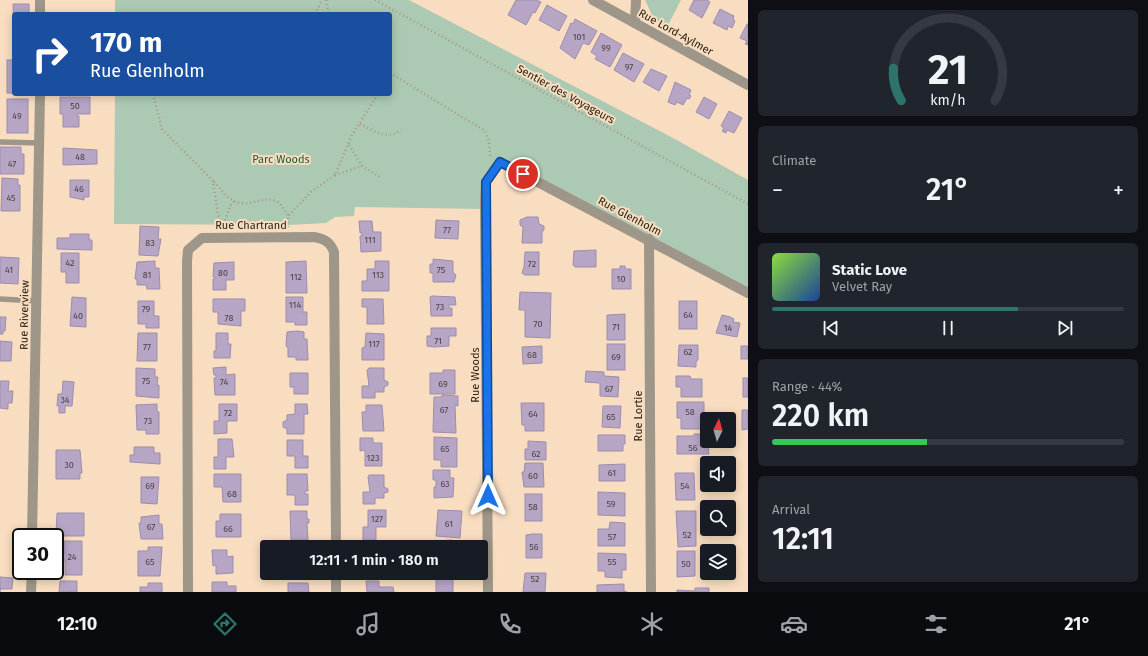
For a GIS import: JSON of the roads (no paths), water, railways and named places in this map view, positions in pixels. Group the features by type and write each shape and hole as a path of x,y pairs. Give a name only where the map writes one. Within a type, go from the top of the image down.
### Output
{"street":[{"path":"40,0 40,12"},
{"name":"Rue Lord-Aylmer","path":"593,0 748,85"},
{"path":"634,22 636,0"},
{"name":"Rue Riverview","path":"32,528 40,96"},
{"name":"Rue Woods","path":"488,592 485,201 486,182 491,172 500,162"},
{"name":"Rue Glenholm","path":"500,162 748,293"},
{"name":"Rue Chartrand","path":"188,592 186,261 188,250 202,238 314,237 323,239 331,244 334,252 336,540"},
{"name":"Rue Lortie","path":"649,240 652,592"},
{"path":"31,592 32,580"},
{"path":"336,580 336,592"}],"lane":[{"path":"0,142 40,143"},
{"path":"0,299 36,301"}],"park label":[{"name":"Parc Woods","path":"281,159"}]}
